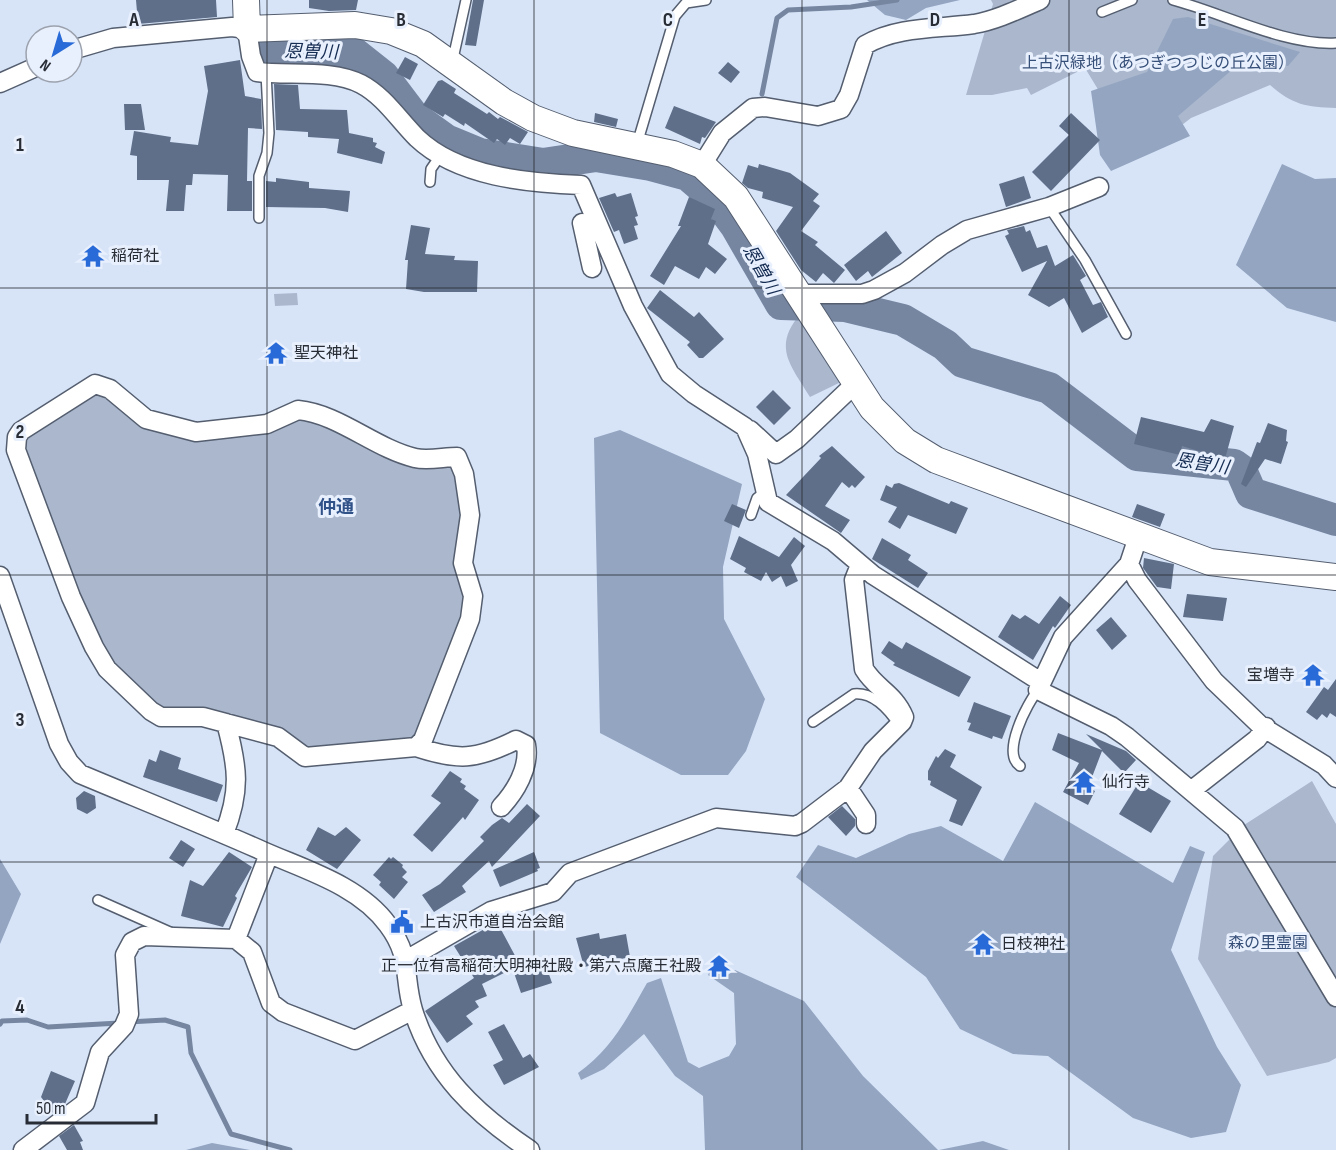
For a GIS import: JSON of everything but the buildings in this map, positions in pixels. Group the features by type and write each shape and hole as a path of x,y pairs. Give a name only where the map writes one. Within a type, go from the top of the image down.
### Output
{"street":[{"path":"246,0 250,56 257,72 337,77 360,83 377,94 418,139 440,156 462,167 549,184 581,185 633,306 670,374 694,394 745,427 776,454 797,439 856,383"},
{"path":"702,165 722,133 753,108 765,107 818,116 841,109 849,95 866,45 880,37 926,28 976,24 1040,0"},
{"path":"84,46 113,38 232,27 247,29 355,25 391,30 423,44 504,102 533,118 573,133 673,154 702,165 736,197 872,408 905,441 936,460 1210,562 1336,577"},
{"path":"0,83 24,72"},
{"path":"804,302 862,294 874,290 905,273 942,245 967,230 1049,207 1099,187"},
{"path":"582,223 592,268"},
{"path":"416,747 423,740 465,630 473,596 463,563 470,515 461,452 418,459 387,449 334,422 298,410 267,424 196,432 146,419 100,384 95,384 21,431 17,437 16,450 71,597 107,669 134,697 161,717 203,717 278,737 305,757 416,747 448,757 487,754 516,740 526,745 524,764 515,792 501,807"},
{"path":"745,427 757,454 765,492 773,506 833,542 860,565 1040,686 1111,726 1192,790 1235,828 1336,997"},
{"path":"1040,686 1063,637 1129,564 1138,537"},
{"path":"1129,564 1137,580 1215,681 1266,727 1332,768"},
{"path":"406,960 491,911 553,892 570,873 716,818 795,826 848,788 873,751 903,725 904,717 898,704 869,678 864,669 854,580 860,565"},
{"path":"0,576 59,744 69,762 80,774 283,858 356,895 388,924 403,947 413,1010 433,1055 462,1098 498,1129 530,1150"},
{"path":"224,834 238,786 236,759 226,723"},
{"path":"1192,790 1257,739 1266,727"},
{"path":"848,788 866,815 866,824"},
{"path":"236,939 269,854"},
{"path":"23,1150 82,1108 100,1052 127,1020 125,955 132,942 144,936 236,939 252,952 271,1003 283,1012 355,1040 413,1010"}],"lane":[{"path":"452,65 466,0"},
{"path":"636,147 675,16 686,3 706,0"},
{"path":"1102,12 1132,0"},
{"path":"1173,0 1255,28 1313,41 1336,43"},
{"path":"259,218 259,176 267,153 269,133 266,73"},
{"path":"430,182 431,169 440,156"},
{"path":"1049,207 1085,260 1126,334"},
{"path":"751,515 757,498 765,492"},
{"path":"1020,766 1016,763 1012,752 1023,712 1040,686"},
{"path":"813,722 854,694 862,693 885,706 903,725"},
{"path":"98,900 180,937"}],"green space":[{"path":"867,0 960,0 926,8 906,20 885,15"},
{"name":"上古沢緑地（あつぎつつじの丘公園）","path":"991,0 1336,0 1336,108 1300,104 1270,85 1191,118 1161,141 1119,124 1085,68 1031,95 1027,88 992,95 966,95 993,4"},
{"path":"1188,17 1300,52 1288,66 1247,57 1178,116 1190,136 1111,171 1100,155 1091,91 1147,72 1173,19"},
{"path":"1282,164 1315,179 1336,178 1336,322 1287,308 1236,265"},
{"path":"297,293 298,305 275,306 274,294"},
{"path":"801,313 843,381 810,397 791,365 786,346 792,325"},
{"path":"97,387 192,437 304,415 456,466 468,597 457,639 415,737 409,743 305,748 166,712 125,677 104,652 21,454 20,443"},
{"path":"620,430 742,484 723,567 724,619 765,699 746,751 728,775 681,775 600,733 594,438"},
{"name":"森の里霊園","path":"1312,781 1336,824 1336,1058 1329,1062 1267,1076 1198,959 1213,856 1244,825"},
{"path":"1035,802 1173,883 1190,846 1205,852 1171,950 1217,1047 1241,1085 1226,1132 1191,1138 1133,1118 1048,1056 1013,1054 960,1029 926,977 796,877 818,845 856,858 909,834 941,826 1003,861"},
{"path":"0,859 21,894 0,944"},
{"path":"735,970 804,1001 863,1076 938,1150 705,1150 703,1096 675,1076 644,1034 604,1069 581,1080 578,1073 610,1043 647,983 661,978 688,1062 699,1068 729,1056 736,1044 734,993 708,975 710,971 726,976"},
{"path":"983,1141 1009,1150 939,1150"},
{"path":"212,1143 250,1150 186,1150"}],"waterway":[{"path":"762,94 777,18 788,10 851,7 897,0"},
{"name":"恩曽川","path":"266,52 354,53 383,76 414,117 446,140 480,154 543,164 596,156 651,165 688,175 716,199 736,226 781,304 845,306 903,320 945,345 963,362 1049,388 1137,455 1234,465 1241,470 1251,493 1336,520"},
{"path":"0,1024 2,1021 27,1020 48,1027 119,1023"},
{"path":"128,1022 165,1020 188,1027 191,1053 231,1134 290,1150"}],"place":[{"name":"稲荷社","path":"93,256"},
{"name":"聖天神社","path":"276,353"},
{"name":"宝増寺","path":"1313,675"},
{"name":"仙行寺","path":"1084,782"},
{"name":"上古沢市道自治会館","path":"402,922"},
{"name":"日枝神社","path":"983,944"},
{"name":"正一位有高稲荷大明神社殿・第六点魔王社殿","path":"719,966"}],"district":[{"name":"仲通","path":"336,507"}]}
